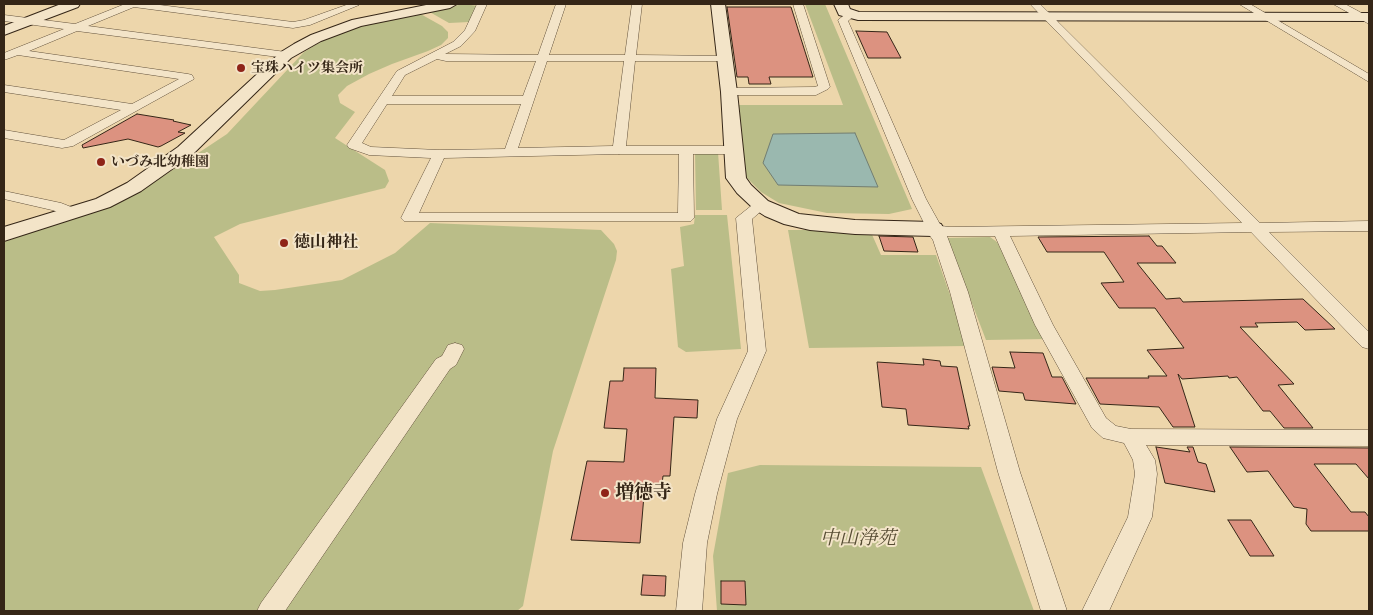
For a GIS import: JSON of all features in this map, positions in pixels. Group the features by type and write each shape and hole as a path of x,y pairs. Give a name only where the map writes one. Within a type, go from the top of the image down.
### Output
{"street":[{"path":"4,31 73,4"},
{"path":"4,57 132,4 293,25 306,23 357,5"},
{"path":"339,4 357,5"},
{"path":"4,234 103,203 168,165 185,152 286,55 316,38 357,24 450,4"},
{"path":"482,4 470,31 457,44 401,73 354,145 369,152 439,154 619,150 733,150"},
{"path":"510,152 561,4"},
{"path":"619,150 637,4"},
{"path":"718,4 729,92 736,178 744,189 761,205 792,219 810,223 855,227 933,229 950,232 1369,226"},
{"path":"729,92 816,92 824,87 798,4"},
{"path":"841,4 844,12 850,15 881,17 1367,18"},
{"path":"1035,4 1369,343"},
{"path":"1244,4 1369,79"},
{"path":"1338,4 1367,18"},
{"path":"850,15 843,20 933,229 941,240 958,292 1009,472 1054,611"},
{"path":"4,18 286,55"},
{"path":"4,134 62,144 68,143 188,79 188,77 17,52"},
{"path":"437,56 446,58 724,58"},
{"path":"4,88 134,108"},
{"path":"383,100 528,100"},
{"path":"439,154 409,218 686,218 686,150"},
{"path":"4,195 56,206 74,213"},
{"path":"689,611 695,543 706,494 727,419 757,351 744,218 761,205"},
{"path":"1000,231 1044,326 1099,423 1110,432 1131,437 1369,438"},
{"path":"270,611 455,349"},
{"path":"1095,611 1107,590 1140,517 1146,474 1144,460 1131,437"}],"green space":[{"path":"464,4 478,6 469,22 449,23 428,11"},
{"path":"805,4 825,4 912,209 889,214 827,213 779,203 761,192 741,172 739,105 843,105"},
{"path":"417,12 442,26 448,32 448,38 441,45 428,51 369,74 347,86 338,95 340,103 355,112 335,138 385,170 389,181 385,188 240,224 214,237 239,275 239,283 260,291 342,280 395,253 430,223 601,230 614,244 617,251 616,260 553,451 523,606 517,611 4,611 4,242 123,198 162,177 227,134 304,52 333,34 387,17"},
{"path":"695,151 718,152 722,210 696,210"},
{"path":"695,215 727,215 741,349 686,352 678,347 671,269 684,266 680,227 694,224"},
{"path":"788,230 870,230 881,255 936,255 968,346 809,348"},
{"path":"990,237 997,242 1047,339 986,340 947,238"},
{"name":"中山浄苑","path":"760,465 981,467 1034,611 717,611 713,556 728,473"}],"water":[{"path":"855,133 878,187 778,185 763,163 773,134"}],"building":[{"path":"727,7 791,7 813,77 769,77 771,84 749,84 748,77 737,77"},
{"path":"856,31 887,32 901,58 868,58"},
{"path":"137,114 174,120 191,125 178,132 185,133 158,147 128,139 83,148 82,145"},
{"path":"879,236 913,237 918,252 884,251"},
{"path":"1149,236 1157,246 1162,246 1176,263 1137,263 1166,299 1180,298 1183,302 1303,299 1335,329 1305,330 1297,322 1255,323 1258,327 1240,327 1294,384 1278,385 1313,428 1284,428 1270,411 1263,411 1237,377 1182,379 1178,374 1195,427 1173,427 1159,407 1100,404 1086,378 1149,378 1148,376 1167,376 1147,350 1184,348 1155,308 1119,308 1101,283 1124,282 1104,252 1047,252 1038,237"},
{"path":"1010,352 1043,353 1052,377 1062,377 1076,404 1025,400 1023,393 999,391 992,367 1015,368"},
{"path":"923,359 940,361 941,366 957,367 970,426 968,426 969,429 908,425 906,409 882,407 877,362 924,365"},
{"path":"624,368 656,368 655,398 698,400 697,418 674,417 670,476 663,476 662,484 645,483 640,543 571,540 587,461 624,462 627,429 604,428 610,381 623,381"},
{"path":"1156,447 1190,452 1187,447 1193,447 1198,462 1206,464 1215,492 1165,483"},
{"path":"1230,447 1369,448 1369,479 1356,464 1314,464 1351,512 1365,512 1369,517 1369,531 1311,531 1306,524 1307,509 1294,507 1268,471 1247,472"},
{"path":"1228,520 1251,520 1274,556 1250,556"},
{"path":"643,575 666,576 665,596 641,595"},
{"path":"721,581 745,581 746,605 721,604"}],"place":[{"name":"宝珠ハイツ集会所","path":"241,68"},
{"name":"いづみ北幼稚園","path":"101,162"},
{"name":"徳山神社","path":"284,243"},
{"name":"増徳寺","path":"605,493"}]}
